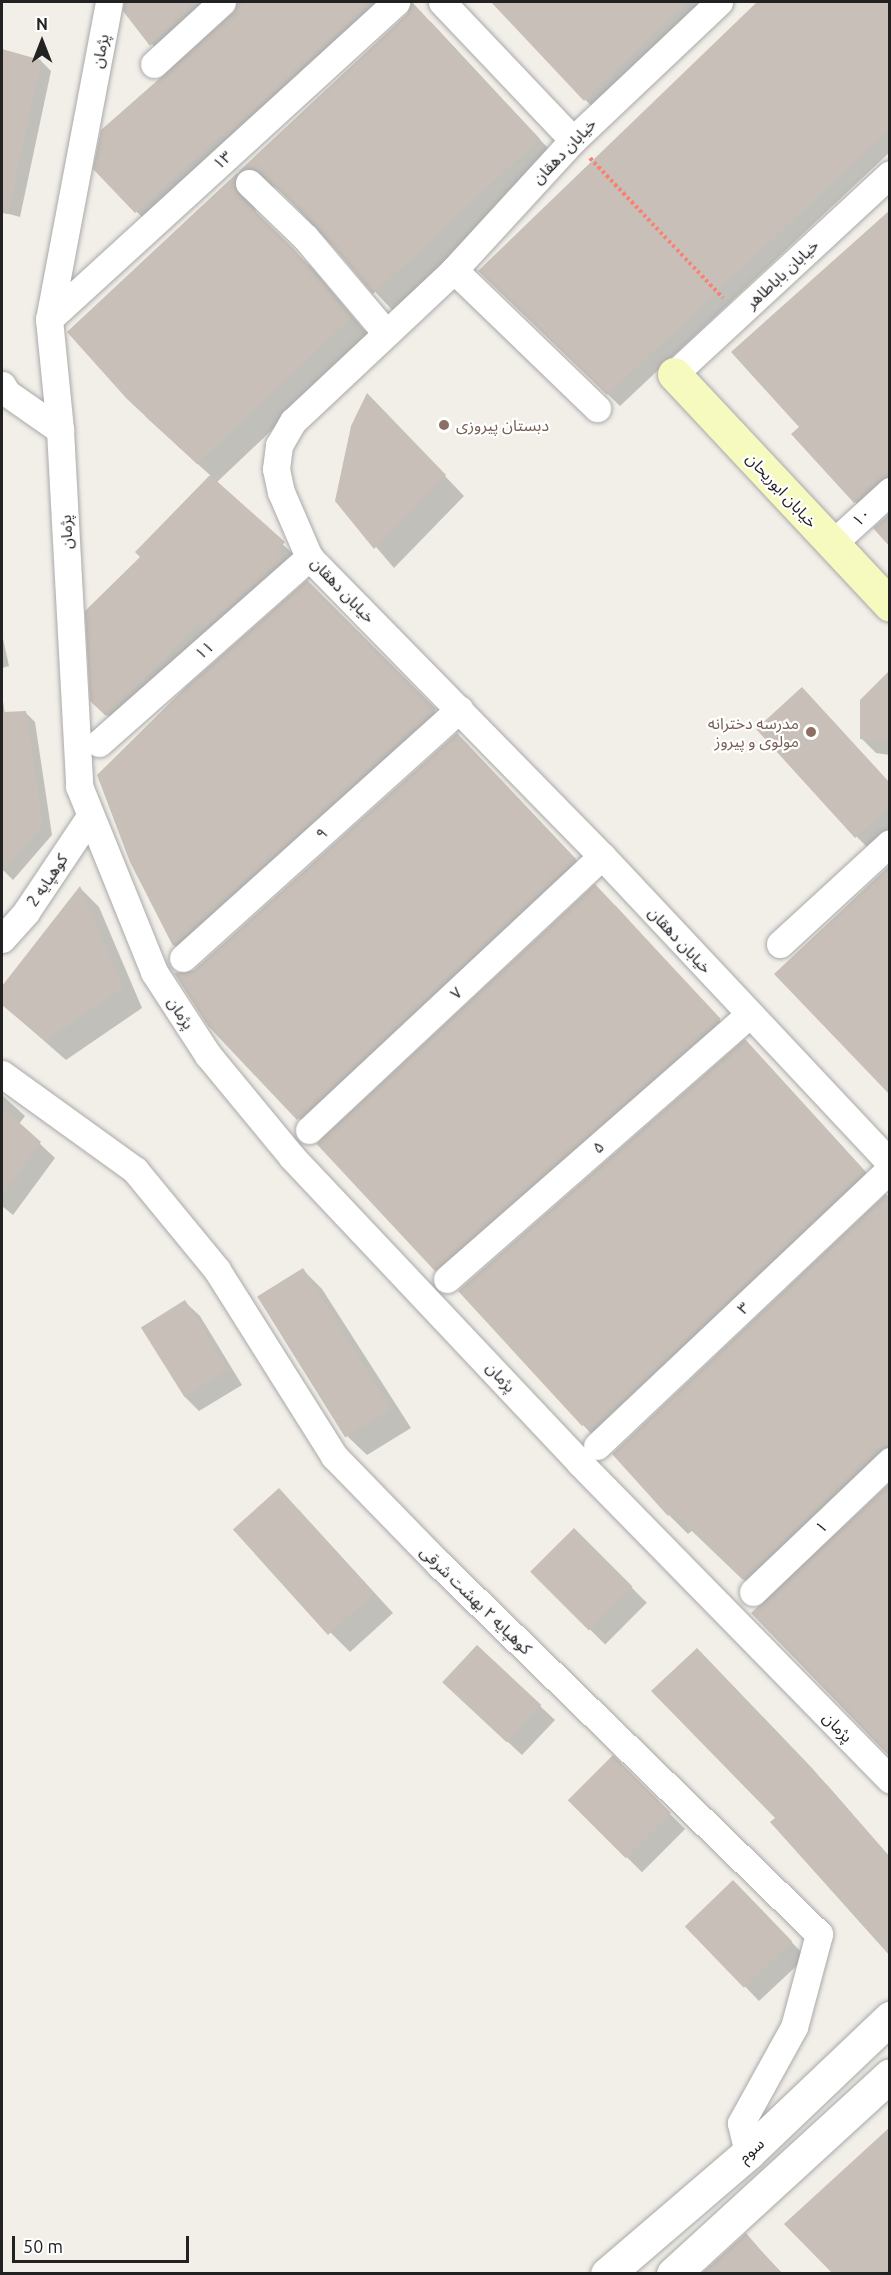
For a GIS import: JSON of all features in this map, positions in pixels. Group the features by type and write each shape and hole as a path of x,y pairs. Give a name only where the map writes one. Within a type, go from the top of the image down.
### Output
{"main road":[{"name":"خیابان ابوریحان","path":"679,379 890,605"}],"street":[{"name":"پژمان","path":"109,2 49,319 60,430 79,786 89,818 154,972 208,1055 292,1157 580,1462 888,1776"},
{"path":"154,64 222,2"},
{"name":"۱۳","path":"49,319 396,2"},
{"path":"442,2 573,140"},
{"name":"خیابان دهقان","path":"719,2 573,140 454,270 293,421 279,445 276,469 281,492 309,557 602,856 890,1163"},
{"name":"خیابان باباطاهر","path":"679,379 738,315 890,174"},
{"path":"249,183 305,237 386,333"},
{"name":"خیابان باباطاهر","path":"679,379 890,198"},
{"path":"454,270 597,408"},
{"path":"2,385 7,393 60,430"},
{"name":"۱۰","path":"832,544 890,490"},
{"name":"۱۱","path":"99,743 309,557"},
{"name":"۹","path":"183,958 460,709"},
{"name":"کوهپایه 2","path":"2,939 26,912 89,818"},
{"path":"780,944 890,843"},
{"name":"۷","path":"309,1130 602,856"},
{"name":"۵","path":"447,1279 749,1015"},
{"name":"کوهپایه ۲ بهشت شرقی","path":"2,1074 135,1170 217,1270 334,1456 440,1565 819,1934 794,2027 741,2123 748,2153"},
{"name":"۳","path":"597,1446 890,1169"},
{"name":"۱","path":"753,1592 890,1461"},
{"name":"سوم","path":"607,2274 748,2153 890,2018"},
{"path":"673,2274 890,2075"}],"path":[{"path":"573,140 738,315"}],"building":[{"path":"124,2 199,2 150,46 123,11"},
{"path":"237,2 373,2 225,137 222,135 135,213 93,169 101,130 233,14"},
{"path":"412,2 540,139 373,294 317,227 260,172 252,168 238,172 407,14"},
{"path":"491,2 687,2 584,101"},
{"path":"757,2 890,2 890,129 607,395 478,271"},
{"path":"2,49 41,60 8,214 2,213"},
{"path":"238,172 234,180 238,194 293,248 352,317 197,464 127,399 67,332"},
{"path":"890,210 890,476 879,479 854,503 791,434 799,427 731,352"},
{"path":"367,393 446,475 374,549 335,501 351,426"},
{"path":"210,475 285,542 276,552 283,559 206,627 200,622 106,716 90,701 85,611 140,557 135,552"},
{"path":"890,513 890,547 873,528"},
{"path":"307,580 436,709 173,946 130,862 97,775 186,687"},
{"path":"890,670 890,742 860,739 860,700"},
{"path":"802,687 890,783 890,806 855,838 756,729"},
{"path":"26,711 43,825 2,872 2,712"},
{"path":"457,733 576,859 297,1120 208,1026 174,973 194,970"},
{"path":"890,865 890,1095 774,974"},
{"path":"595,884 720,1019 442,1278 316,1144"},
{"path":"80,886 123,988 45,1041 2,1005 2,986"},
{"path":"745,1039 865,1171 591,1430 585,1424 582,1426 458,1291"},
{"path":"2,1107 41,1142 2,1196"},
{"path":"886,1194 890,1198 890,1446 879,1450 743,1580 672,1512 668,1516 612,1454"},
{"path":"303,1268 391,1409 345,1437 257,1297"},
{"path":"185,1300 228,1370 184,1397 141,1328"},
{"path":"890,1483 890,1757 751,1613"},
{"path":"279,1488 374,1594 328,1635 233,1529"},
{"path":"574,1528 633,1587 589,1631 530,1572"},
{"path":"477,1645 541,1705 507,1742 442,1682"},
{"path":"697,1648 812,1768 890,1859 890,1956 770,1822 775,1818 651,1691"},
{"path":"613,1755 671,1813 626,1858 568,1800"},
{"path":"733,1880 792,1941 744,1988 685,1927"},
{"path":"890,2127 890,2274 833,2274 784,2224"},
{"path":"746,2233 781,2274 701,2274"}],"place":[{"name":"دبستان پیروزی","path":"444,425"},
{"name":"مدرسه دخترانه مولوی و پیروز","path":"811,732"}]}
